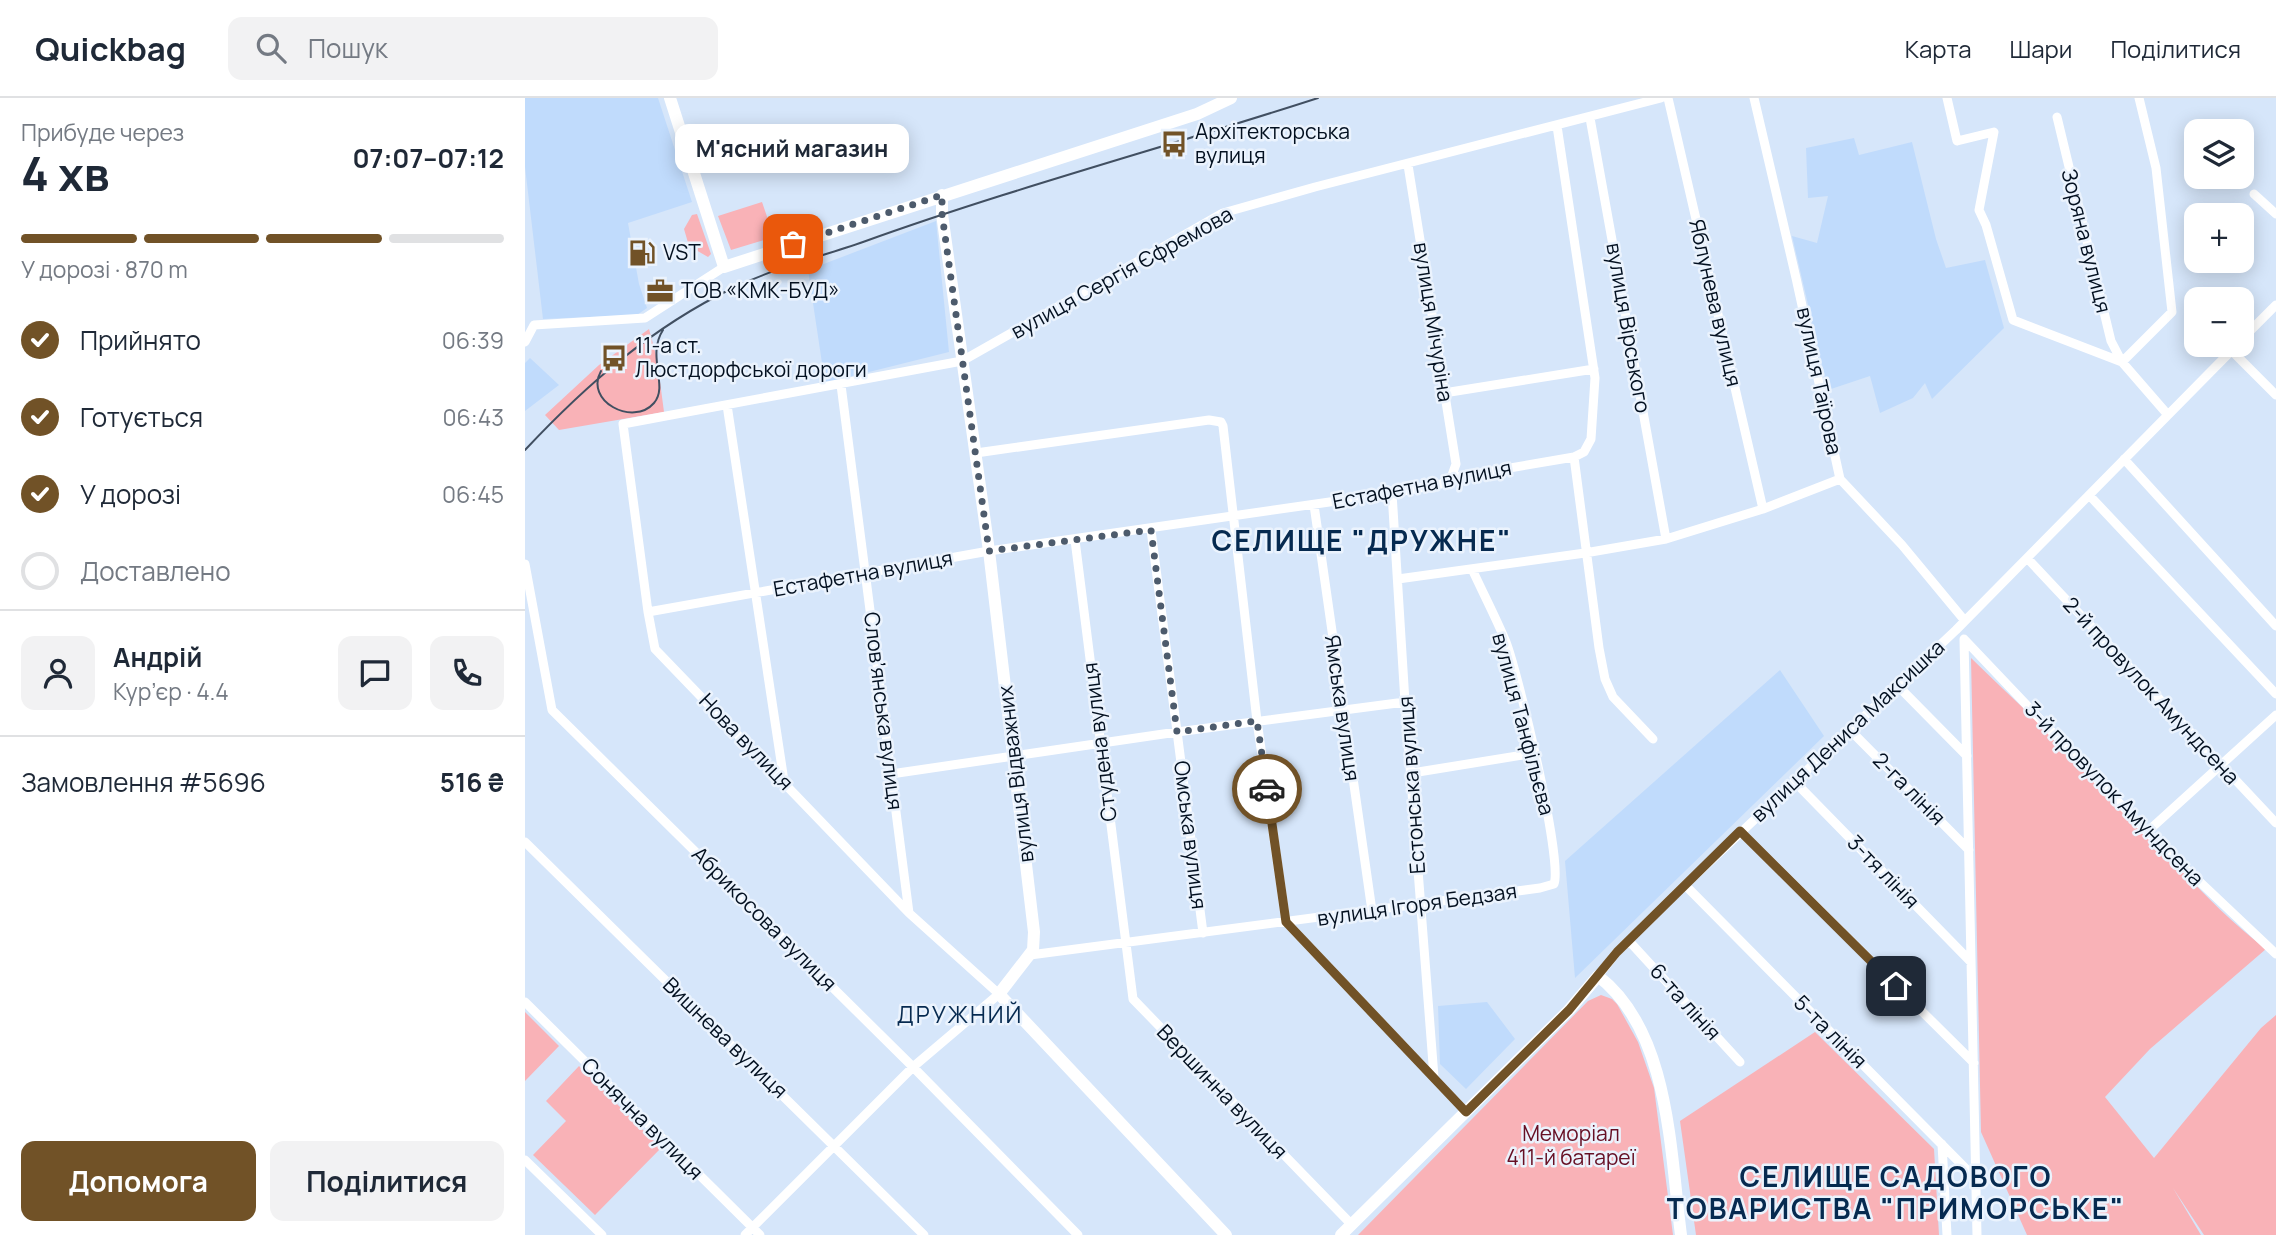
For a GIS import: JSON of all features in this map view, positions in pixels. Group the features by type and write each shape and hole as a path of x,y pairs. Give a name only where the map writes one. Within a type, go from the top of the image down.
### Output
{"street":[{"path":"670,98 724,267"},
{"path":"525,342 534,325 645,318 724,267 1198,114 1231,98"},
{"name":"вулиця Сергія Єфремова","path":"623,424 962,361 1223,213 1661,98"},
{"name":"Яблунева вулиця","path":"1668,98 1763,509"},
{"name":"вулиця Таїрова","path":"1753,98 1840,479 1902,545 1965,621"},
{"path":"1947,98 1957,141 1994,132 1979,210 1986,225 2013,320 2122,362 2168,415"},
{"path":"2122,362 2172,312 2156,168 2139,98"},
{"name":"Зоряна вулиця","path":"2057,117 2111,341 2122,362"},
{"name":"вулиця Вірського","path":"1590,118 1666,539"},
{"path":"1557,126 1594,369 1591,439 1584,452 1574,457 1599,648 1609,689 1620,706 1653,739"},
{"name":"вулиця Мічуріна","path":"1408,165 1457,464 1451,478"},
{"path":"2254,194 2276,214"},
{"name":"вулиця Відважних","path":"942,195 942,214 1015,755 1034,932 1030,955"},
{"path":"2254,327 2276,304"},
{"name":"вулиця Дениса Максишка","path":"1341,1235 1569,1010 1629,941 1685,885 1956,630 2224,357"},
{"path":"2243,357 2276,395"},
{"path":"1444,393 1594,369"},
{"name":"Словʼянська вулиця","path":"841,385 909,913"},
{"path":"727,405 784,781"},
{"path":"976,453 1217,420 1223,426 1257,721 1286,922 1466,1112"},
{"name":"Нова вулиця","path":"623,424 655,649 909,913 999,995"},
{"name":"Естафетна вулиця","path":"648,612 989,551 1151,530 1392,493 1441,484 1451,478 1574,457"},
{"path":"2124,459 2276,626"},
{"path":"1398,579 1666,539 1763,509 1840,479"},
{"name":"Естонська вулиця","path":"1392,493 1434,1077"},
{"path":"2089,495 2276,694"},
{"name":"Ямська вулиця","path":"1314,505 1372,911"},
{"name":"Омська вулиця","path":"1151,530 1203,933"},
{"name":"Студена вулиця","path":"1075,540 1125,944"},
{"name":"2-й провулок Амундсена","path":"2027,558 2276,823"},
{"name":"Абрикосова вулиця","path":"525,564 552,710 913,1067 1078,1235"},
{"name":"вулиця Танфільєва","path":"1472,569 1507,645 1535,753 1550,828 1556,872 1554,884"},
{"name":"3-й провулок Амундсена","path":"1956,630 2147,832 2276,954"},
{"path":"1964,639 1977,1235"},
{"path":"1897,685 1967,756"},
{"path":"891,774 1405,702"},
{"path":"2147,832 2276,715"},
{"name":"2-га лінія","path":"1849,729 1969,849"},
{"path":"1412,773 1535,753"},
{"name":"3-тя лінія","path":"1794,781 1971,962"},
{"path":"1740,831 1974,1063"},
{"name":"Вишнева вулиця","path":"525,842 924,1235"},
{"name":"вулиця Ігоря Бедзая","path":"1030,955 1372,911 1554,884"},
{"name":"5-та лінія","path":"1685,885 1976,1179"},
{"name":"6-та лінія","path":"1629,941 1740,1062"},
{"name":"Вершинна вулиця","path":"1125,944 1135,1003 1352,1225"},
{"path":"749,1231 913,1067 999,995 1030,955"},
{"path":"1598,976 1628,1006 1658,1075 1681,1235"},
{"path":"999,995 1226,1235"},
{"name":"Сонячна вулиця","path":"525,1002 749,1231 760,1235"},
{"path":"1942,1144 1947,1235"},
{"path":"525,1160 602,1235"}],"shaded area":[{"path":"525,98 658,98 692,202 628,223 639,284 647,308 637,315 543,319 525,167"},
{"path":"1854,138 1859,155 1912,142 1946,268 1985,260 2004,328 1932,399 1925,383 1913,398 1880,413 1870,376 1828,390 1792,236 1817,243 1828,196 1808,198 1806,148"},
{"path":"936,221 949,352 825,383 808,270"},
{"path":"530,358 559,385 525,411 525,363"},
{"path":"1780,670 1824,736 1575,978 1565,861"},
{"path":"1487,1002 1515,1039 1466,1089 1440,1064 1438,1006"}],"green space":[{"path":"762,202 774,237 731,250 718,216"},
{"path":"697,214 711,254 708,257 689,246 684,229 692,215"},
{"path":"649,329 657,359 664,412 559,430 545,415 599,365"},
{"path":"1971,658 2099,781 2221,910 2266,949 2150,1049 2105,1097 2154,1158 2261,1028 2276,1015 2276,1235 2204,1235 2173,1188 2201,1235 2027,1235 1981,1132"},
{"name":"Меморіал 411-й батареї","path":"1601,995 1617,1004 1638,1042 1654,1088 1673,1235 1358,1235 1588,1001"},
{"path":"525,1012 559,1046 525,1081"},
{"path":"1815,1032 1934,1149 1939,1235 1696,1235 1680,1121"},
{"path":"579,1066 661,1148 595,1215 533,1155 566,1121 546,1101"}],"tram line":[{"path":"525,450 621,359 703,303 733,288 781,269 976,204 1318,98"},
{"path":"601,371 599,392 605,401 624,411 645,410 658,396 657,350 663,330"}],"way so far":[{"path":"793,244 942,195 942,214 989,551 1151,530 1177,732 1257,721 1267,789"}],"place":[{"name":"Архітекторська вулиця","path":"1174,144"},
{"name":"М'ясний магазин","path":"793,244"},
{"name":"VST","path":"642,253"},
{"name":"ТОВ «КМК-БУД»","path":"660,291"},
{"name":"11-а ст. Люстдорфської дороги","path":"614,358"}],"district":[{"name":"СЕЛИЩЕ \"ДРУЖНЕ\"","path":"1362,541"},
{"name":"ДРУЖНИЙ","path":"960,1015"},
{"name":"СЕЛИЩЕ САДОВОГО ТОВАРИСТВА \"ПРИМОРСЬКЕ\"","path":"1896,1193"}],"route":[{"path":"1267,789 1286,922 1466,1112 1569,1010 1617,952 1740,831 1896,986"}]}
